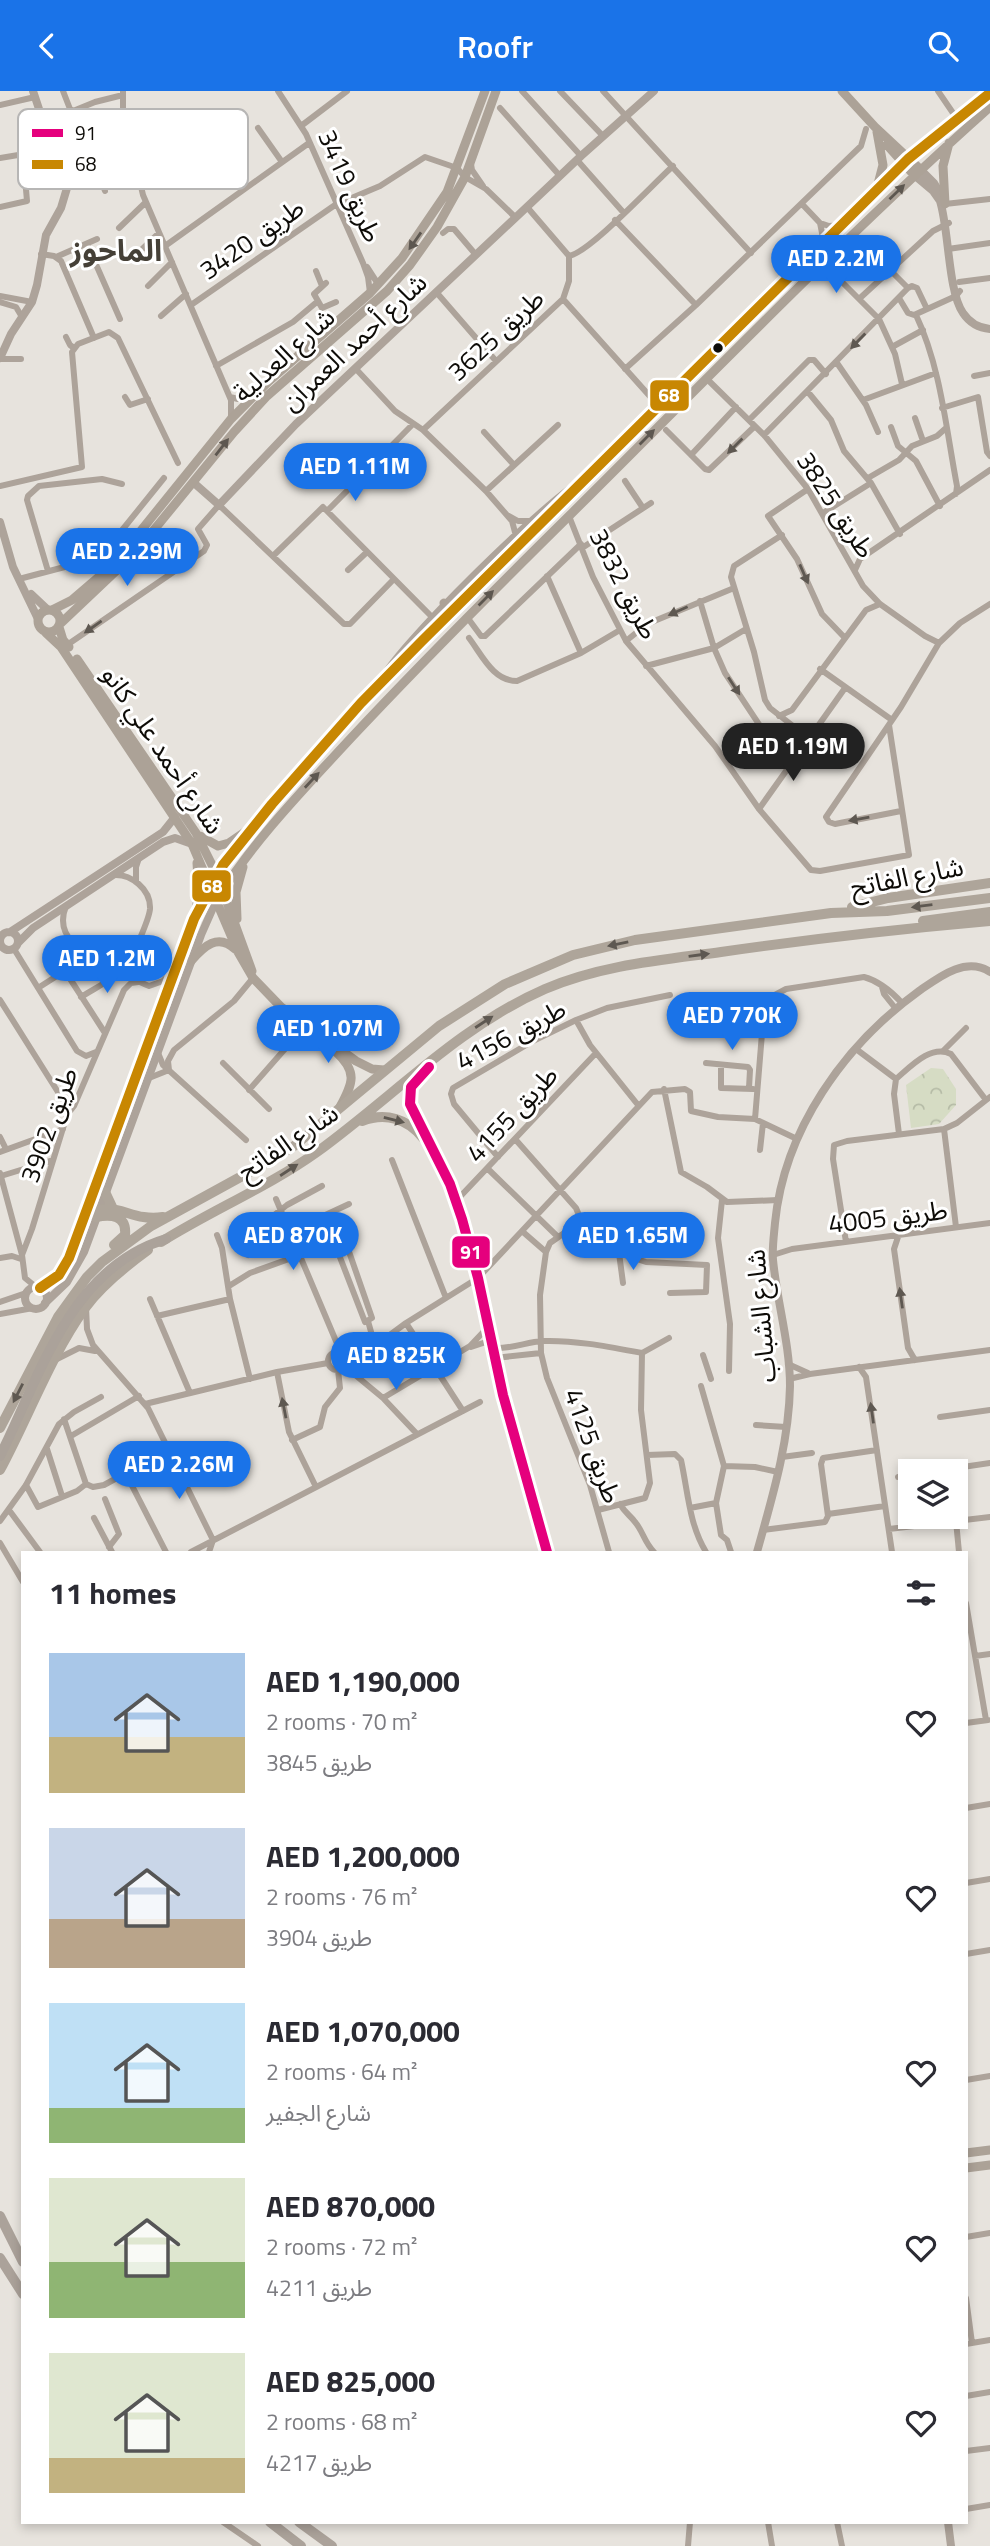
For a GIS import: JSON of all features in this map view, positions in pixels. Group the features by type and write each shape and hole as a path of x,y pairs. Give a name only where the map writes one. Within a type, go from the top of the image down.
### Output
{"highway":[{"path":"0,1456 52,1347 74,1309 120,1262 146,1246 166,1239"},
{"path":"0,2216 21,2258"},
{"path":"0,2258 21,2291"},
{"path":"273,2524 301,2546"},
{"path":"302,2524 332,2546"}],"main road":[{"name":"شارع العدلية","path":"50,610 72,600 114,564 231,419 251,398 370,293 402,258 447,192 485,91"},
{"name":"شارع العدلية","path":"60,625 129,561 233,432 267,396 391,287 418,254 466,177 495,91"},
{"path":"842,91 872,129 917,172"},
{"path":"210,886 255,825 361,703 906,162 990,93"},
{"path":"216,901 251,849 432,650 917,172 990,107"},
{"path":"872,129 883,165 880,183 874,195"},
{"path":"945,204 943,166 949,143"},
{"path":"364,310 377,291 378,284"},
{"path":"444,603 449,617"},
{"path":"50,610 58,614 60,625 52,632 46,632 41,629 38,619 42,613 50,610"},
{"name":"شارع أحمد علي كانو","path":"60,625 67,645 154,776 194,848 238,952 253,978"},
{"name":"شارع أحمد علي كانو","path":"46,632 61,647 196,833 223,890 253,978"},
{"path":"196,833 208,843 218,846 229,843 255,825"},
{"path":"194,848 200,894 194,919"},
{"path":"239,934 236,892 251,849"},
{"name":"شارع الفاتح","path":"831,913 888,898 990,883"},
{"name":"شارع الفاتح","path":"0,1428 58,1317 75,1292 102,1262 133,1238 274,1158 464,1007 505,983 553,962 635,940 831,913 887,911 990,898"},
{"name":"شارع الفاتح","path":"0,1470 86,1305 131,1263 166,1239 276,1179 315,1153 438,1055 508,1007 548,987 591,973 634,964 990,912"},
{"name":"شارع الفاتح","path":"854,933 990,921"},
{"path":"191,961 202,948 213,942 228,943 238,952"},
{"path":"253,978 271,998 361,1064 384,1070"},
{"path":"306,1025 349,1064 351,1084 339,1109"},
{"path":"428,1144 411,1108 409,1096 413,1083 438,1055"},
{"path":"352,1124 372,1118 392,1118 412,1126 428,1144"},
{"path":"105,1192 113,1209"},
{"path":"84,1220 113,1209 141,1219 170,1216"},
{"path":"97,1213 110,1215 125,1224 125,1235 106,1253 102,1262"},
{"path":"968,2153 990,2150"},
{"path":"968,2168 990,2165"}],"street":[{"path":"62,91 71,109"},
{"name":"طريق 3419","path":"278,91 309,143 363,263 370,293"},
{"path":"301,126 347,91"},
{"path":"522,91 624,212"},
{"path":"560,91 603,136"},
{"path":"603,91 751,253"},
{"path":"938,91 953,113 962,116"},
{"path":"78,109 123,93"},
{"name":"شارع أحمد العمران","path":"67,645 204,551 207,545 198,529 269,450 649,93"},
{"path":"0,105 34,94"},
{"path":"500,109 560,176"},
{"path":"258,128 282,162"},
{"path":"625,369 802,204 861,146 872,129"},
{"path":"248,186 309,143"},
{"path":"0,158 18,156"},
{"name":"طريق 3420","path":"191,305 335,205 380,186 425,157 457,168"},
{"path":"471,160 472,170 483,186 516,218"},
{"path":"527,207 569,256 577,253 673,166"},
{"path":"457,168 466,177 483,186"},
{"path":"917,172 934,183 945,204 958,289 969,313 990,327"},
{"path":"917,172 938,197 947,224"},
{"path":"0,207 27,201 26,189"},
{"path":"21,359 0,359 11,334 30,305 37,285 46,235 65,198 66,189"},
{"path":"143,189 230,397 233,408 231,419"},
{"path":"165,246 244,189"},
{"path":"945,204 990,199"},
{"path":"119,228 146,202"},
{"path":"802,204 820,223 830,226 844,224"},
{"path":"615,220 696,305"},
{"path":"820,223 824,243"},
{"path":"859,299 933,231 947,224"},
{"path":"443,233 454,229 476,255"},
{"path":"135,256 159,233"},
{"path":"56,257 97,239"},
{"path":"87,244 120,319"},
{"path":"951,249 990,245"},
{"path":"951,249 958,289"},
{"path":"41,254 56,257 61,261 94,338"},
{"name":"طريق 3625","path":"423,430 563,299 569,281 569,256"},
{"path":"148,286 172,263"},
{"name":"طريق 3419","path":"363,263 378,284"},
{"path":"890,270 908,288 917,288 927,309"},
{"path":"316,271 324,285 314,292 318,302 323,309 336,302"},
{"path":"832,272 879,319 892,347 902,384"},
{"path":"899,298 908,313 916,314 958,289 990,278"},
{"path":"764,435 908,288"},
{"path":"437,293 496,361"},
{"path":"161,316 186,294"},
{"path":"0,296 30,305"},
{"path":"563,299 655,403"},
{"path":"0,302 16,307 22,317"},
{"path":"216,366 293,322 318,302"},
{"path":"916,314 929,342 936,373 957,486 956,494"},
{"path":"892,347 923,330"},
{"path":"74,348 109,332 117,335 178,463"},
{"path":"66,337 74,348"},
{"path":"0,484 82,467 72,357 74,348"},
{"path":"749,420 809,360 814,360 826,374"},
{"path":"837,363 863,400 877,432"},
{"path":"356,369 395,411 423,430 486,491 508,515 514,524 516,536"},
{"path":"863,400 936,373"},
{"path":"974,376 990,373"},
{"name":"طريق 3825","path":"707,379 764,435 807,489 863,586 880,604 939,643"},
{"path":"808,392 831,420 844,451 870,481 900,534"},
{"path":"125,397 130,405 148,399"},
{"path":"230,397 243,400 251,398"},
{"path":"942,408 978,397 990,456"},
{"path":"691,455 736,407"},
{"path":"980,411 990,409"},
{"path":"915,418 923,441"},
{"path":"327,511 413,424"},
{"path":"486,491 558,425"},
{"path":"666,430 707,470 715,466 755,426"},
{"path":"891,427 898,446 916,461 940,506"},
{"path":"823,513 899,460 906,452 946,428"},
{"path":"484,432 514,465"},
{"path":"855,570 860,559 989,473"},
{"path":"36,476 38,486"},
{"path":"19,580 102,555 164,478"},
{"path":"48,571 27,500 29,495 38,486 102,479 122,484"},
{"path":"379,686 388,665 444,603 576,482 586,479"},
{"path":"625,481 643,508"},
{"path":"194,483 344,624 351,624 394,579"},
{"path":"807,489 768,516 797,559 820,610 845,638"},
{"path":"467,617 481,636 485,636 582,546 651,503"},
{"path":"273,556 323,507 432,617"},
{"path":"508,515 518,521 533,521"},
{"name":"طريق 3832","path":"569,516 593,577 626,641 715,746 759,809 804,864 811,870 820,871 909,855 901,811"},
{"path":"0,522 9,557 38,619"},
{"path":"782,535 734,566 731,574 765,700 779,716 802,733 806,741"},
{"path":"348,570 367,552"},
{"path":"547,576 581,653"},
{"path":"19,580 50,610"},
{"path":"626,641 647,624 734,588"},
{"path":"700,601 714,648 725,673 783,760 790,762"},
{"path":"779,716 792,710 866,610 871,605 880,604"},
{"path":"820,669 890,722 901,811 835,824 827,820 828,811 890,722 925,670 939,643 960,623 990,604"},
{"path":"646,666 714,648 746,629"},
{"path":"469,638 495,673 502,679 512,681 521,680 581,653 620,630"},
{"path":"759,809 845,688"},
{"path":"97,1051 90,1056 79,1053 38,988 6,946 2,936 163,832 175,817"},
{"path":"6,946 167,840 180,839 194,848"},
{"path":"136,882 139,858"},
{"path":"81,997 126,967 149,913 148,898 136,882 126,875 114,875"},
{"path":"0,1302 54,1279 64,1268 194,919 210,886"},
{"path":"0,1314 40,1308 60,1291 78,1264 216,901"},
{"path":"66,906 63,917 65,931 75,945 88,956 138,982 149,986 159,984 168,978 178,963"},
{"path":"0,923 8,932 17,936 6,946"},
{"path":"38,988 88,956"},
{"name":"شارع الشباب","path":"757,1551 782,1457 786,1427 788,1364 773,1255 778,1200 783,1176 797,1139 825,1087 856,1049 899,1006 930,983 962,967 977,965 990,972"},
{"path":"65,971 105,1033"},
{"path":"169,1070 168,1061 174,1050 234,1001 253,978"},
{"path":"755,1119 764,1009 773,996 786,989 852,978 873,979 882,987 884,994 899,1006"},
{"name":"طريق 3902","path":"21,1257 67,1115 74,1106 127,985 138,982"},
{"name":"طريق 4156","path":"498,1157 454,1104 451,1094 453,1088 533,1041 576,1020 607,1008 670,995"},
{"path":"0,1000 63,1100 67,1115"},
{"path":"576,1020 596,1053 638,1105"},
{"path":"249,1090 306,1025"},
{"path":"943,1051 967,1028"},
{"path":"856,1049 896,1079"},
{"path":"846,1242 833,1159 834,1145 944,1129 957,1123 988,1099 951,1054 943,1051 928,1054 896,1079 894,1094 899,1135"},
{"path":"158,1053 161,1062 169,1070 246,1140"},
{"name":"طريق 4155","path":"456,1201 596,1053"},
{"path":"223,1063 269,1109"},
{"path":"706,1063 749,1068 749,1088"},
{"path":"722,1065 721,1088 758,1089"},
{"path":"149,1078 169,1070"},
{"path":"664,1089 681,1172 707,1187 722,1200 778,1200"},
{"path":"331,1355 343,1357 375,1346 406,1323 478,1278 652,1092 685,1089 690,1092 691,1111 718,1118 755,1119 797,1139"},
{"path":"761,1150 763,1123"},
{"path":"0,1137 3,1151 63,1129"},
{"path":"944,1129 956,1227"},
{"path":"514,1139 579,1212 585,1233"},
{"path":"428,1144 456,1201 478,1278 503,1395 547,1551"},
{"path":"45,1303 46,1294 25,1279 0,1174 53,1160"},
{"path":"391,1160 446,1298"},
{"path":"488,1169 557,1236"},
{"path":"248,1255 266,1222 281,1209 322,1186"},
{"path":"276,1199 343,1357 354,1374 383,1398 418,1434"},
{"path":"722,1200 718,1238 730,1324 729,1371"},
{"path":"291,1231 349,1204"},
{"name":"طريق 4005","path":"773,1255 792,1248 990,1223"},
{"path":"523,1232 546,1252 550,1243 567,1231 585,1233 619,1253 653,1263 707,1265 706,1292 670,1293"},
{"path":"899,1234 894,1249 908,1348 915,1360"},
{"path":"217,1235 250,1379"},
{"path":"774,1240 792,1248"},
{"path":"344,1242 356,1268 372,1317 368,1321 363,1321 336,1248 344,1242"},
{"name":"طريق 4125","path":"546,1252 540,1295 541,1353 547,1378 598,1510 609,1551"},
{"path":"619,1253 623,1283"},
{"path":"229,1286 250,1273 300,1255"},
{"path":"0,1258 21,1257"},
{"path":"26,1293 27,1304 33,1308"},
{"path":"150,1299 190,1393"},
{"path":"157,1317 230,1299"},
{"path":"86,1305 88,1334 99,1354 145,1404 213,1540 209,1551"},
{"path":"368,1321 375,1346"},
{"path":"406,1323 463,1411"},
{"path":"383,1398 463,1350 488,1326"},
{"path":"328,1363 332,1336"},
{"path":"495,1358 540,1341 598,1345 642,1353 669,1338"},
{"path":"463,1350 492,1344 518,1351 541,1353"},
{"path":"56,1359 79,1348 88,1348 99,1354"},
{"path":"789,1379 990,1350"},
{"path":"598,1510 645,1498 650,1483 641,1410 642,1353"},
{"path":"703,1355 711,1379"},
{"path":"292,1440 317,1430 323,1424 325,1407 340,1388 339,1370 343,1357"},
{"path":"145,1404 328,1363"},
{"path":"328,1363 333,1369 354,1374"},
{"path":"788,1364 810,1374"},
{"path":"859,1367 866,1377 892,1551"},
{"path":"277,1373 292,1440 316,1487"},
{"path":"701,1386 724,1466 716,1503 721,1535 727,1540 731,1551"},
{"path":"71,1436 139,1396"},
{"path":"0,1521 26,1485 64,1419 101,1397"},
{"path":"193,1551 480,1402"},
{"path":"940,1417 990,1410"},
{"path":"64,1419 86,1485"},
{"path":"756,1425 786,1427"},
{"path":"47,1448 62,1496"},
{"path":"26,1485 38,1507 78,1491 86,1485 100,1486 168,1450"},
{"path":"763,1529 821,1524 827,1520 821,1464 823,1458 877,1450"},
{"path":"782,1457 812,1453"},
{"path":"647,1455 678,1456 695,1533 705,1551"},
{"path":"968,1466 990,1463"},
{"path":"724,1466 755,1467 778,1472"},
{"path":"126,1474 165,1551"},
{"path":"105,1499 119,1532 111,1550"},
{"path":"690,1508 716,1503"},
{"path":"620,1504 653,1551"},
{"path":"828,1514 885,1506"},
{"path":"9,1510 39,1551"},
{"path":"968,1520 990,1517"},
{"path":"94,1518 111,1550"},
{"path":"889,1529 898,1528"},
{"path":"957,1529 960,1551"},
{"path":"0,1543 21,1579"},
{"path":"968,1616 988,1720 968,1723"},
{"path":"975,1656 990,1654"},
{"path":"968,1808 990,1804"},
{"path":"968,1883 990,1879"},
{"path":"968,1954 990,1950"},
{"path":"968,2080 990,2076"},
{"path":"968,2237 990,2233"},
{"path":"969,2343 990,2340"},
{"path":"968,2396 990,2392"},
{"path":"968,2451 990,2448"},
{"path":"968,2509 990,2505"},
{"path":"226,2524 258,2546"},
{"path":"688,2546 690,2524"},
{"path":"768,2524 772,2546"},
{"path":"836,2524 842,2546"},
{"path":"948,2524 951,2546"}],"green space":[{"path":"931,1068 943,1069 956,1089 956,1105 939,1124 911,1128 906,1085"}],"transit line":[{"name":"68","path":"40,1288 59,1275 69,1258 194,919 223,865 272,804 361,703 422,641 908,159 990,93"},
{"name":"91","path":"429,1067 411,1087 410,1104 450,1184 462,1219 478,1278 503,1395 547,1551"}],"district":[{"name":"الماحوز","path":"116,251"}]}
